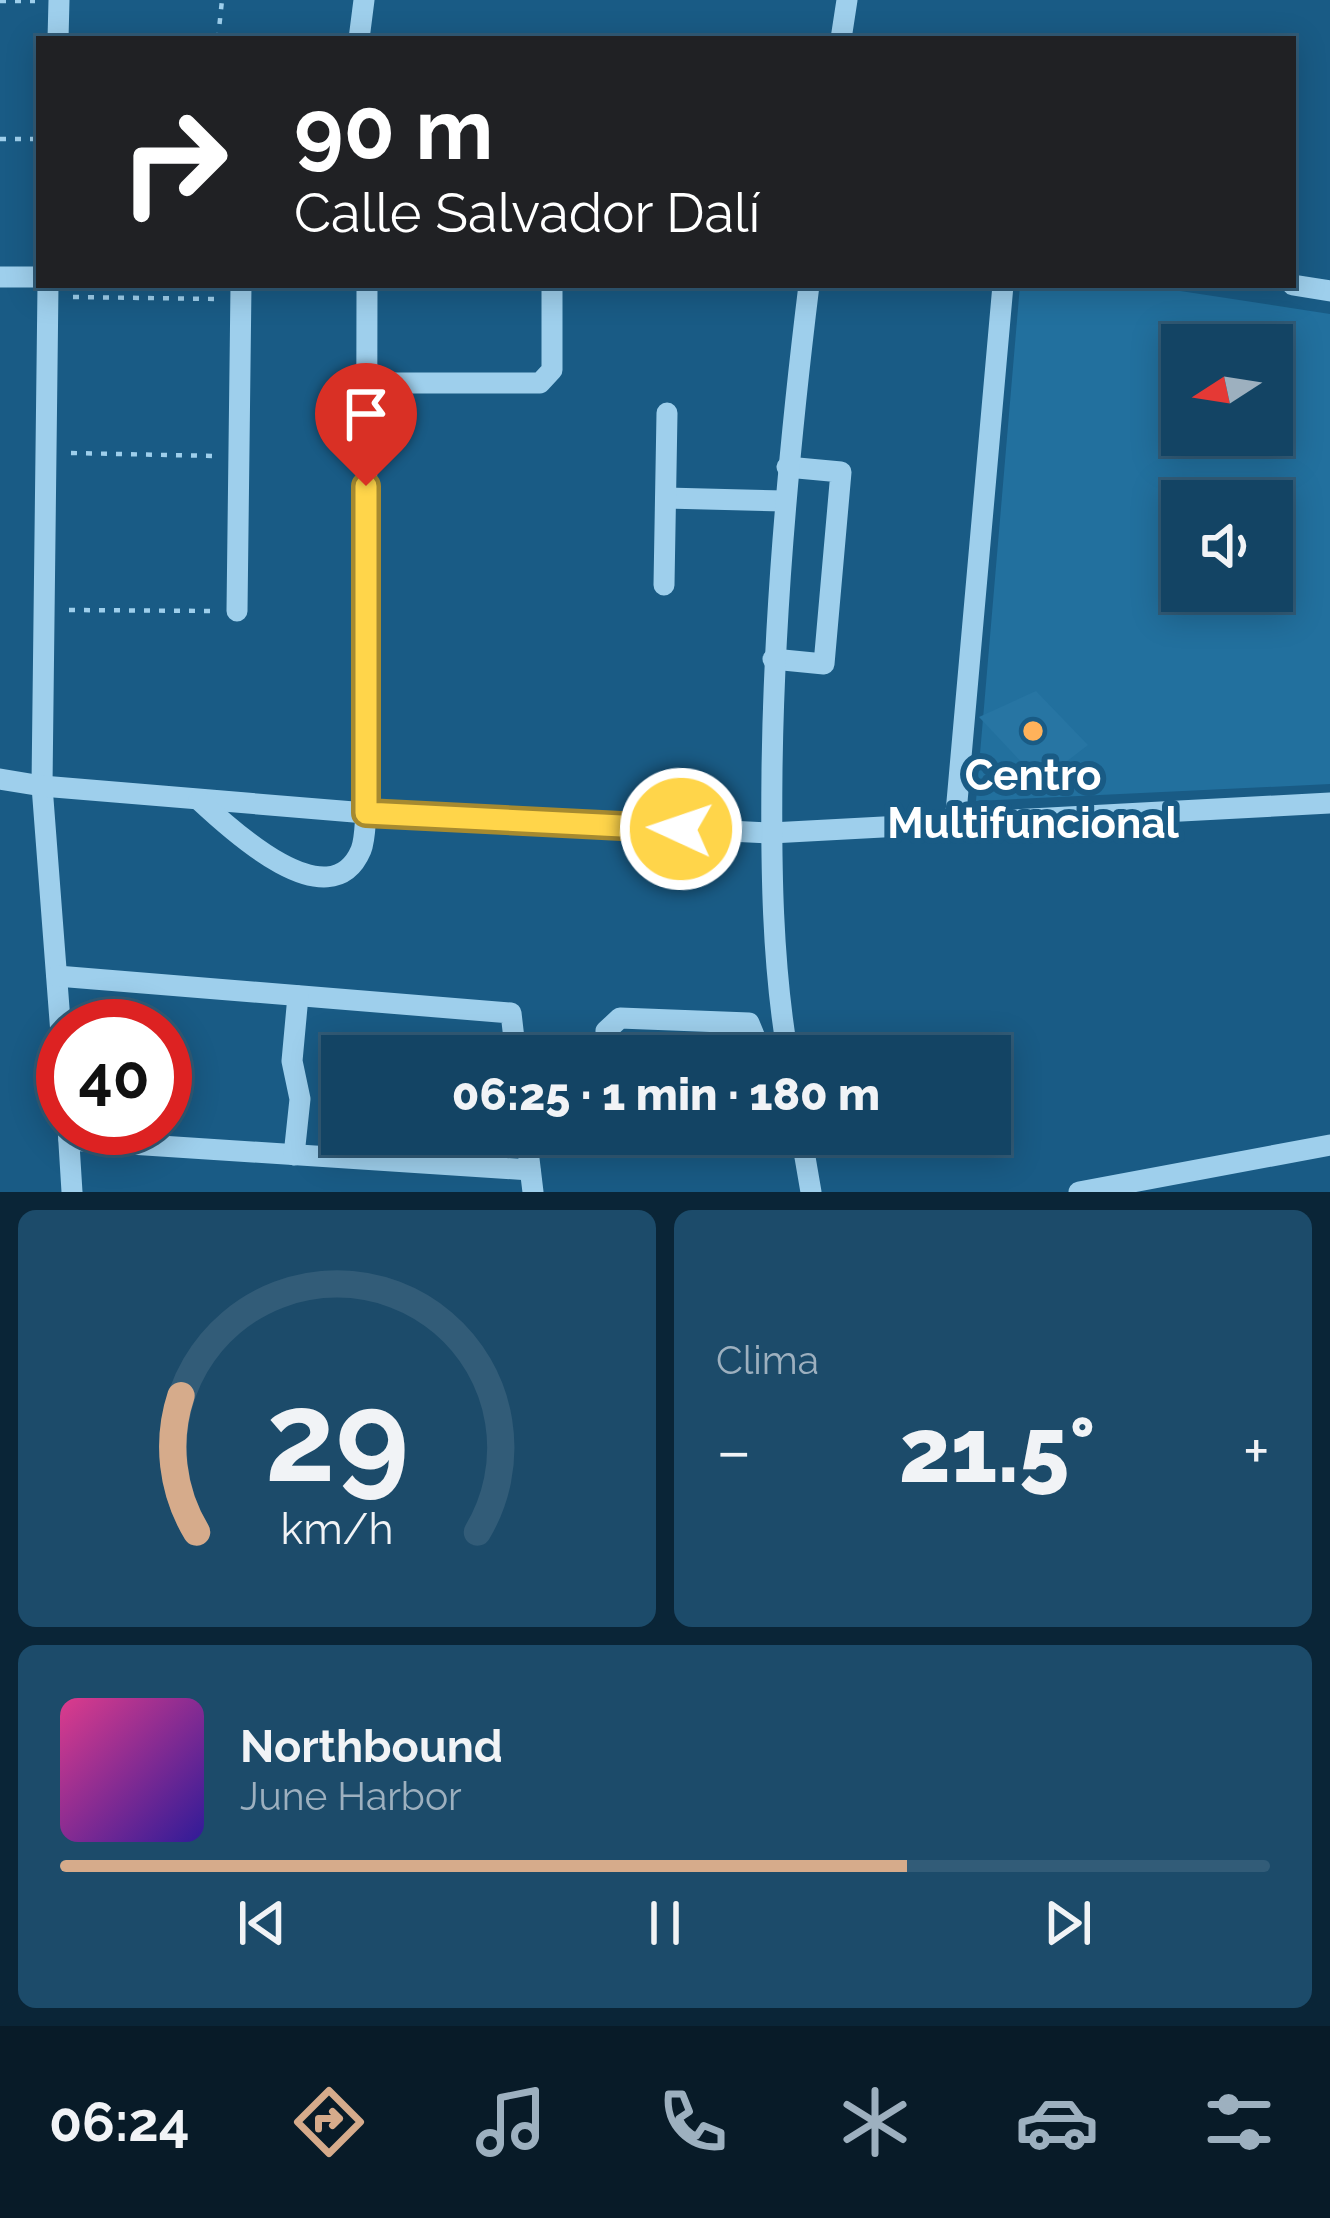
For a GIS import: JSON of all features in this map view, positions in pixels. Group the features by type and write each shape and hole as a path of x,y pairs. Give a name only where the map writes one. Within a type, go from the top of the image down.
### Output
{"street":[{"path":"58,36 59,0"},
{"path":"359,36 364,0"},
{"path":"842,36 847,0"},
{"path":"0,277 36,284"},
{"path":"1296,285 1330,291"},
{"path":"45,288 42,786 59,999"},
{"path":"199,800 256,849 286,867 323,877 347,869 361,850 366,813 368,288"},
{"path":"367,383 540,383 552,370 552,288"},
{"path":"785,1035 771,833 773,658 787,467 809,288"},
{"path":"955,824 1003,288"},
{"path":"237,611 241,292"},
{"path":"664,585 668,413"},
{"path":"773,658 824,664 841,472 787,467"},
{"path":"666,498 784,501"},
{"path":"0,779 366,813 771,833 1330,803"},
{"path":"57,976 511,1013 514,1035"},
{"path":"295,1155 300,1099 292,1061 298,996"},
{"path":"607,1035 620,1018 749,1023 752,1035"},
{"path":"192,1145 532,1181"},
{"path":"1079,1192 1330,1145"},
{"path":"69,1155 72,1192"},
{"path":"805,1155 811,1192"},
{"path":"1203,1168 1207,1192"}],"path":[{"path":"0,1 59,0"},
{"path":"218,36 222,0"},
{"path":"0,139 36,139"},
{"path":"110,288 241,292"},
{"path":"46,453 239,456"},
{"path":"44,610 237,611"}],"shaded area":[{"path":"1020,288 1161,288 1330,314 1330,784 976,801"}],"building":[{"name":"Centro Multifuncional","path":"1036,691 1088,745 1040,782 979,717"}],"place":[{"name":"Centro Multifuncional","path":"1033,731"}],"route":[{"path":"366,486 366,813 681,829"}]}
